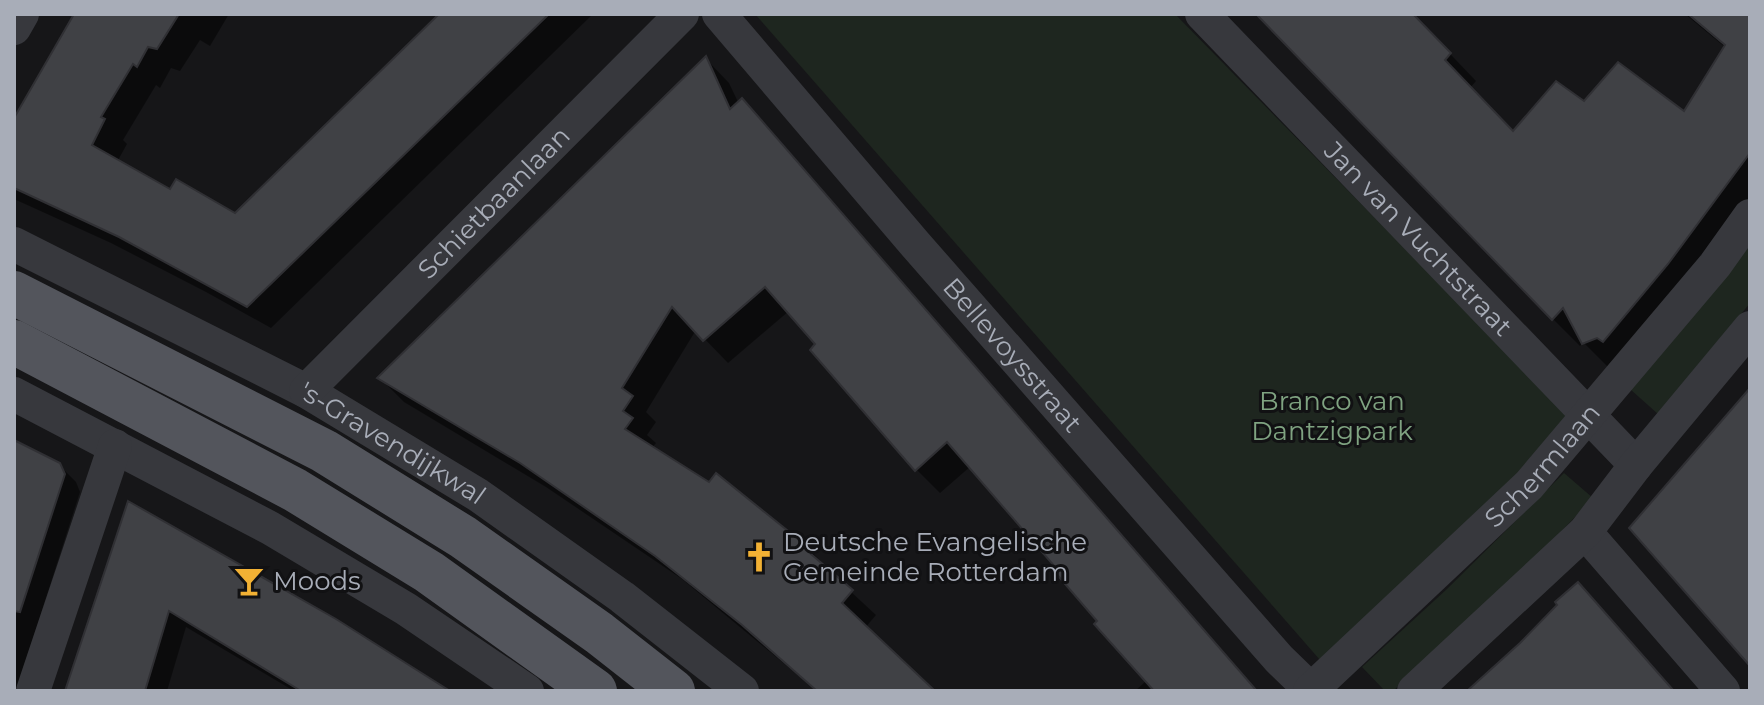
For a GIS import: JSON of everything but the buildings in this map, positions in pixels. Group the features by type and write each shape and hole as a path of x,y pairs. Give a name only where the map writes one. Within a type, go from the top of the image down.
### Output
{"main road":[{"name":"'s-Gravendijkwal","path":"14,293 324,451 463,537 599,633 673,691"},
{"path":"14,342 295,490 429,572 595,691"}],"street":[{"path":"14,28 22,14"},
{"name":"Schietbaanlaan","path":"306,391 682,14"},
{"name":"Bellevoysstraat","path":"719,14 915,244 1279,659 1311,691"},
{"name":"Jan van Vuchtstraat","path":"1202,14 1636,465"},
{"name":"Schermlaan","path":"1311,691 1529,485 1715,265 1750,216"},
{"name":"'s-Gravendijkwal","path":"14,244 306,391 478,495 622,597 742,691"},
{"path":"1414,691 1585,532 1636,465 1750,328"},
{"path":"14,394 270,528 406,609 527,691"},
{"path":"33,691 115,446"},
{"path":"1585,532 1723,691"}],"green space":[{"name":"Branco van Dantzigpark","path":"755,14 1175,14 1574,421 1320,660"},
{"path":"1750,236 1750,303 1658,414 1630,389"},
{"path":"1564,473 1593,498 1444,644 1393,691 1385,691 1362,667 1447,589"}],"place":[{"name":"Deutsche Evangelische Gemeinde Rotterdam","path":"759,557"},
{"name":"Moods","path":"249,581"}]}
